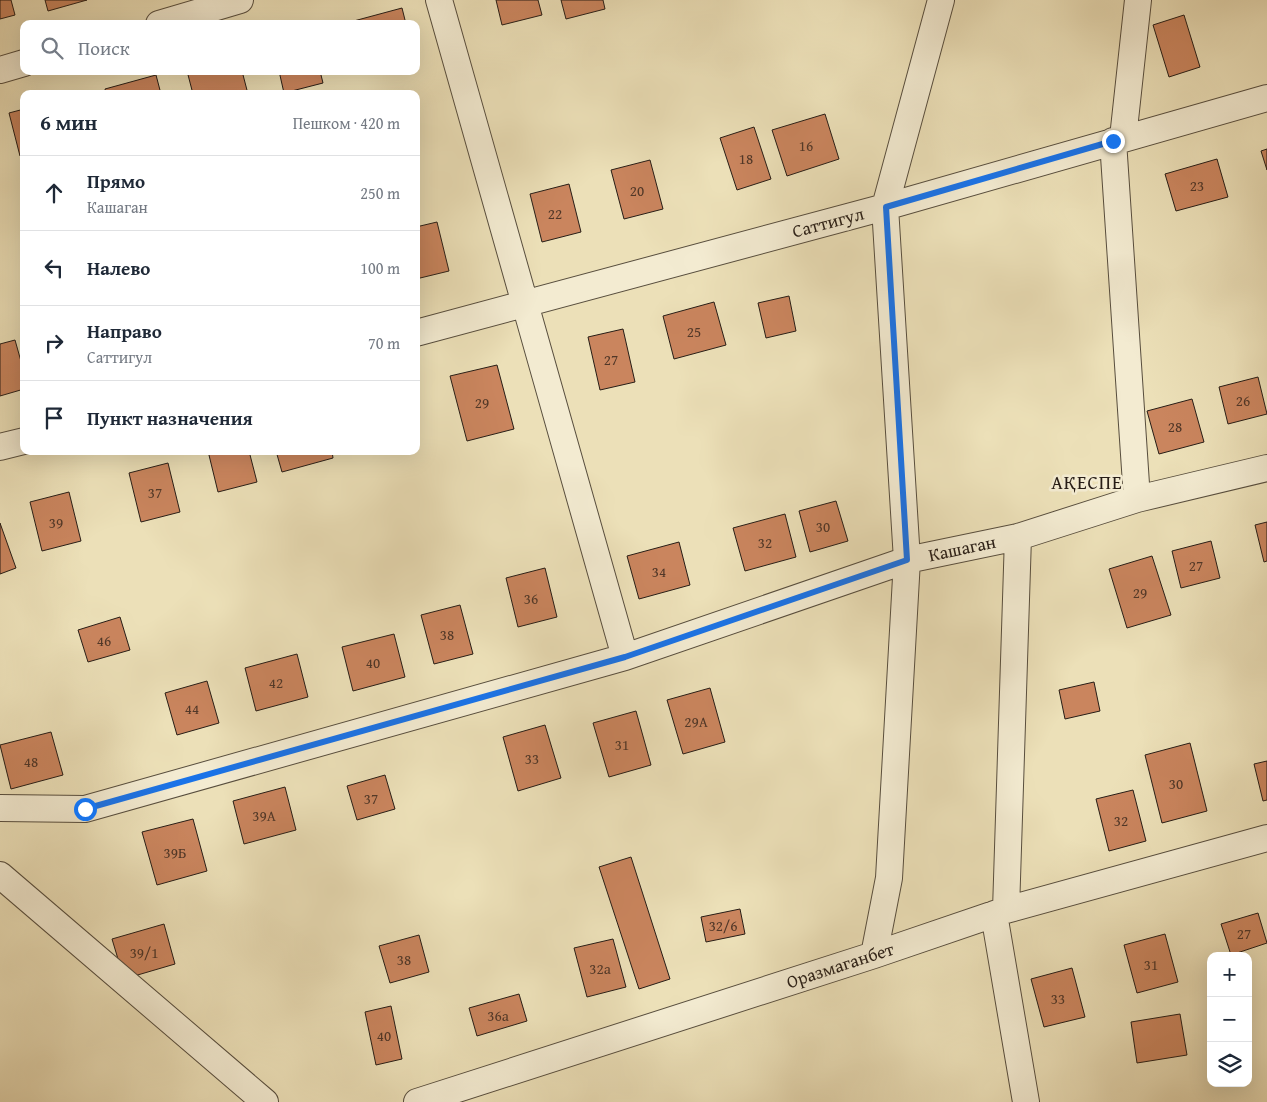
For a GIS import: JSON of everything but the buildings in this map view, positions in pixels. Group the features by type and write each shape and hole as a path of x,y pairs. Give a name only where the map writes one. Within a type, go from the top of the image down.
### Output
{"street":[{"path":"172,20 240,0"},
{"path":"440,0 625,657"},
{"path":"874,954 889,878 907,560 886,207 941,0"},
{"path":"1137,499 1118,140 1138,0"},
{"path":"0,70 20,64"},
{"name":"Саттигул","path":"420,333 886,207 1267,98"},
{"path":"0,447 20,441"},
{"name":"Кашаган","path":"0,808 85,809 625,657 907,560 1018,537 1137,499 1267,468"},
{"path":"1018,537 1000,912 1026,1102"},
{"name":"Оразмаганбет","path":"417,1102 1000,912 1267,838"},
{"path":"0,875 264,1102"}],"district":[{"name":"АҚЕСПЕ","path":"1087,482"}],"route":[{"path":"85,809 625,657 907,560 886,207 1113,141"}]}
